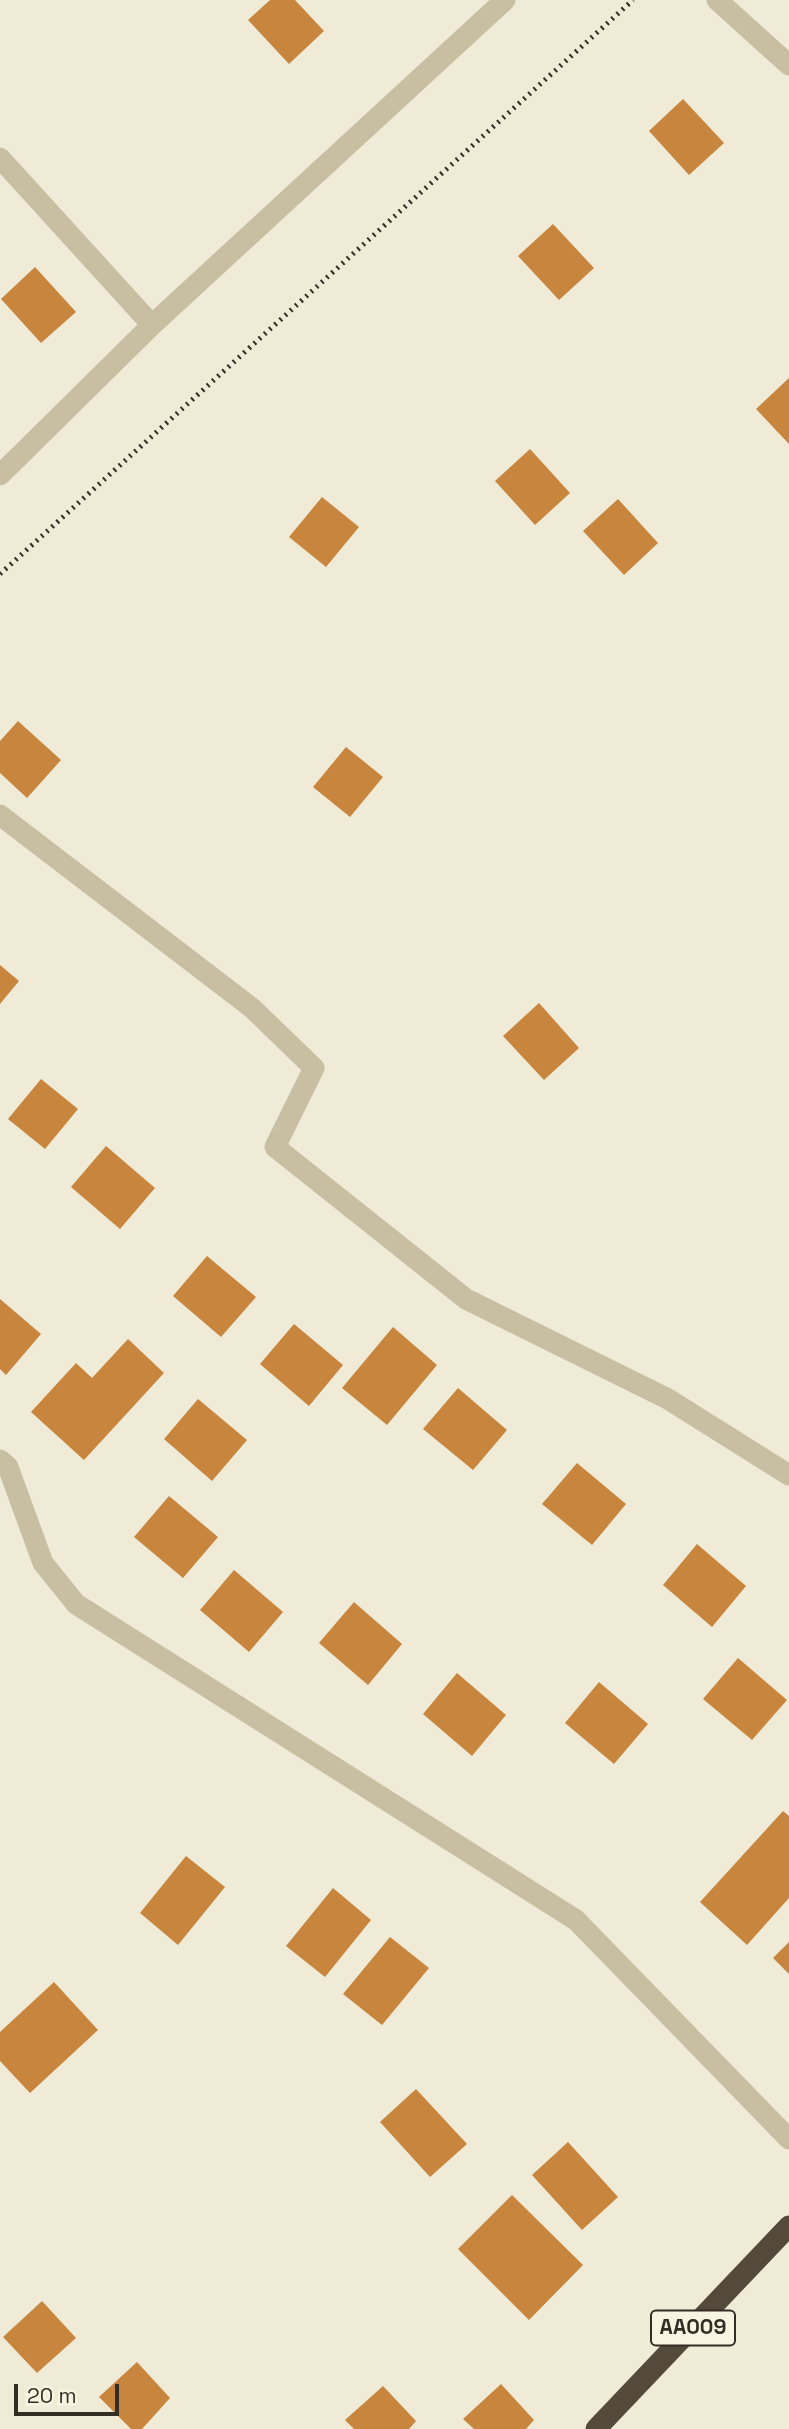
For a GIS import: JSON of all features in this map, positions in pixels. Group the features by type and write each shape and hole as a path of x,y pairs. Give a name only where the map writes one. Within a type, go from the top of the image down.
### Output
{"highway":[{"name":"AA009","path":"596,2429 789,2226"}],"street":[{"path":"0,475 152,325 505,0"},
{"path":"717,0 789,65"},
{"path":"0,158 152,325"},
{"path":"0,815 252,1008 314,1068 275,1147 466,1299 668,1399 789,1475"},
{"path":"0,1460 8,1467 43,1563 76,1604 576,1920 789,2139"}],"building":[{"path":"270,0 295,0 324,31 289,64 248,20"},
{"path":"683,99 724,143 689,175 649,131"},
{"path":"553,224 594,268 559,300 518,256"},
{"path":"35,267 76,312 41,343 1,299"},
{"path":"789,378 789,444 756,409"},
{"path":"530,449 570,493 535,525 495,481"},
{"path":"322,497 359,527 326,567 289,537"},
{"path":"618,499 658,543 624,575 583,531"},
{"path":"18,721 61,760 27,798 0,773 0,741"},
{"path":"346,747 383,777 350,817 313,787"},
{"path":"0,965 19,981 0,1004"},
{"path":"539,1003 579,1048 544,1080 503,1036"},
{"path":"41,1079 78,1109 45,1149 8,1119"},
{"path":"106,1146 155,1188 120,1229 71,1187"},
{"path":"207,1256 256,1297 221,1337 173,1296"},
{"path":"0,1299 41,1334 6,1375 0,1369"},
{"path":"294,1324 343,1365 309,1406 260,1364"},
{"path":"393,1327 437,1365 387,1425 342,1388"},
{"path":"128,1339 164,1373 84,1460 31,1412 76,1363 92,1378"},
{"path":"458,1388 507,1430 473,1470 423,1429"},
{"path":"198,1399 247,1440 212,1481 164,1439"},
{"path":"577,1463 626,1504 592,1545 542,1504"},
{"path":"169,1496 218,1537 183,1578 134,1537"},
{"path":"697,1544 746,1586 712,1627 663,1585"},
{"path":"234,1570 283,1612 249,1652 200,1610"},
{"path":"354,1602 402,1644 368,1685 319,1643"},
{"path":"738,1658 787,1700 752,1740 703,1699"},
{"path":"457,1673 506,1715 472,1756 423,1714"},
{"path":"599,1682 648,1724 614,1764 565,1723"},
{"path":"783,1811 789,1816 789,1898 747,1945 700,1902"},
{"path":"186,1856 225,1887 178,1945 140,1913"},
{"path":"333,1888 371,1920 325,1977 286,1946"},
{"path":"390,1937 429,1968 382,2025 343,1994"},
{"path":"789,1942 789,1974 773,1958"},
{"path":"54,1982 98,2030 30,2093 0,2061 0,2032"},
{"path":"416,2089 467,2144 430,2177 380,2122"},
{"path":"568,2142 618,2197 582,2230 532,2175"},
{"path":"512,2195 583,2265 529,2320 458,2249"},
{"path":"42,2301 76,2338 37,2373 3,2337"},
{"path":"137,2362 170,2398 142,2429 131,2429 99,2397"},
{"path":"501,2384 534,2420 526,2429 474,2429 463,2419"},
{"path":"383,2386 416,2421 409,2429 354,2429 345,2420"}],"railway":[{"path":"0,574 633,0"}]}
